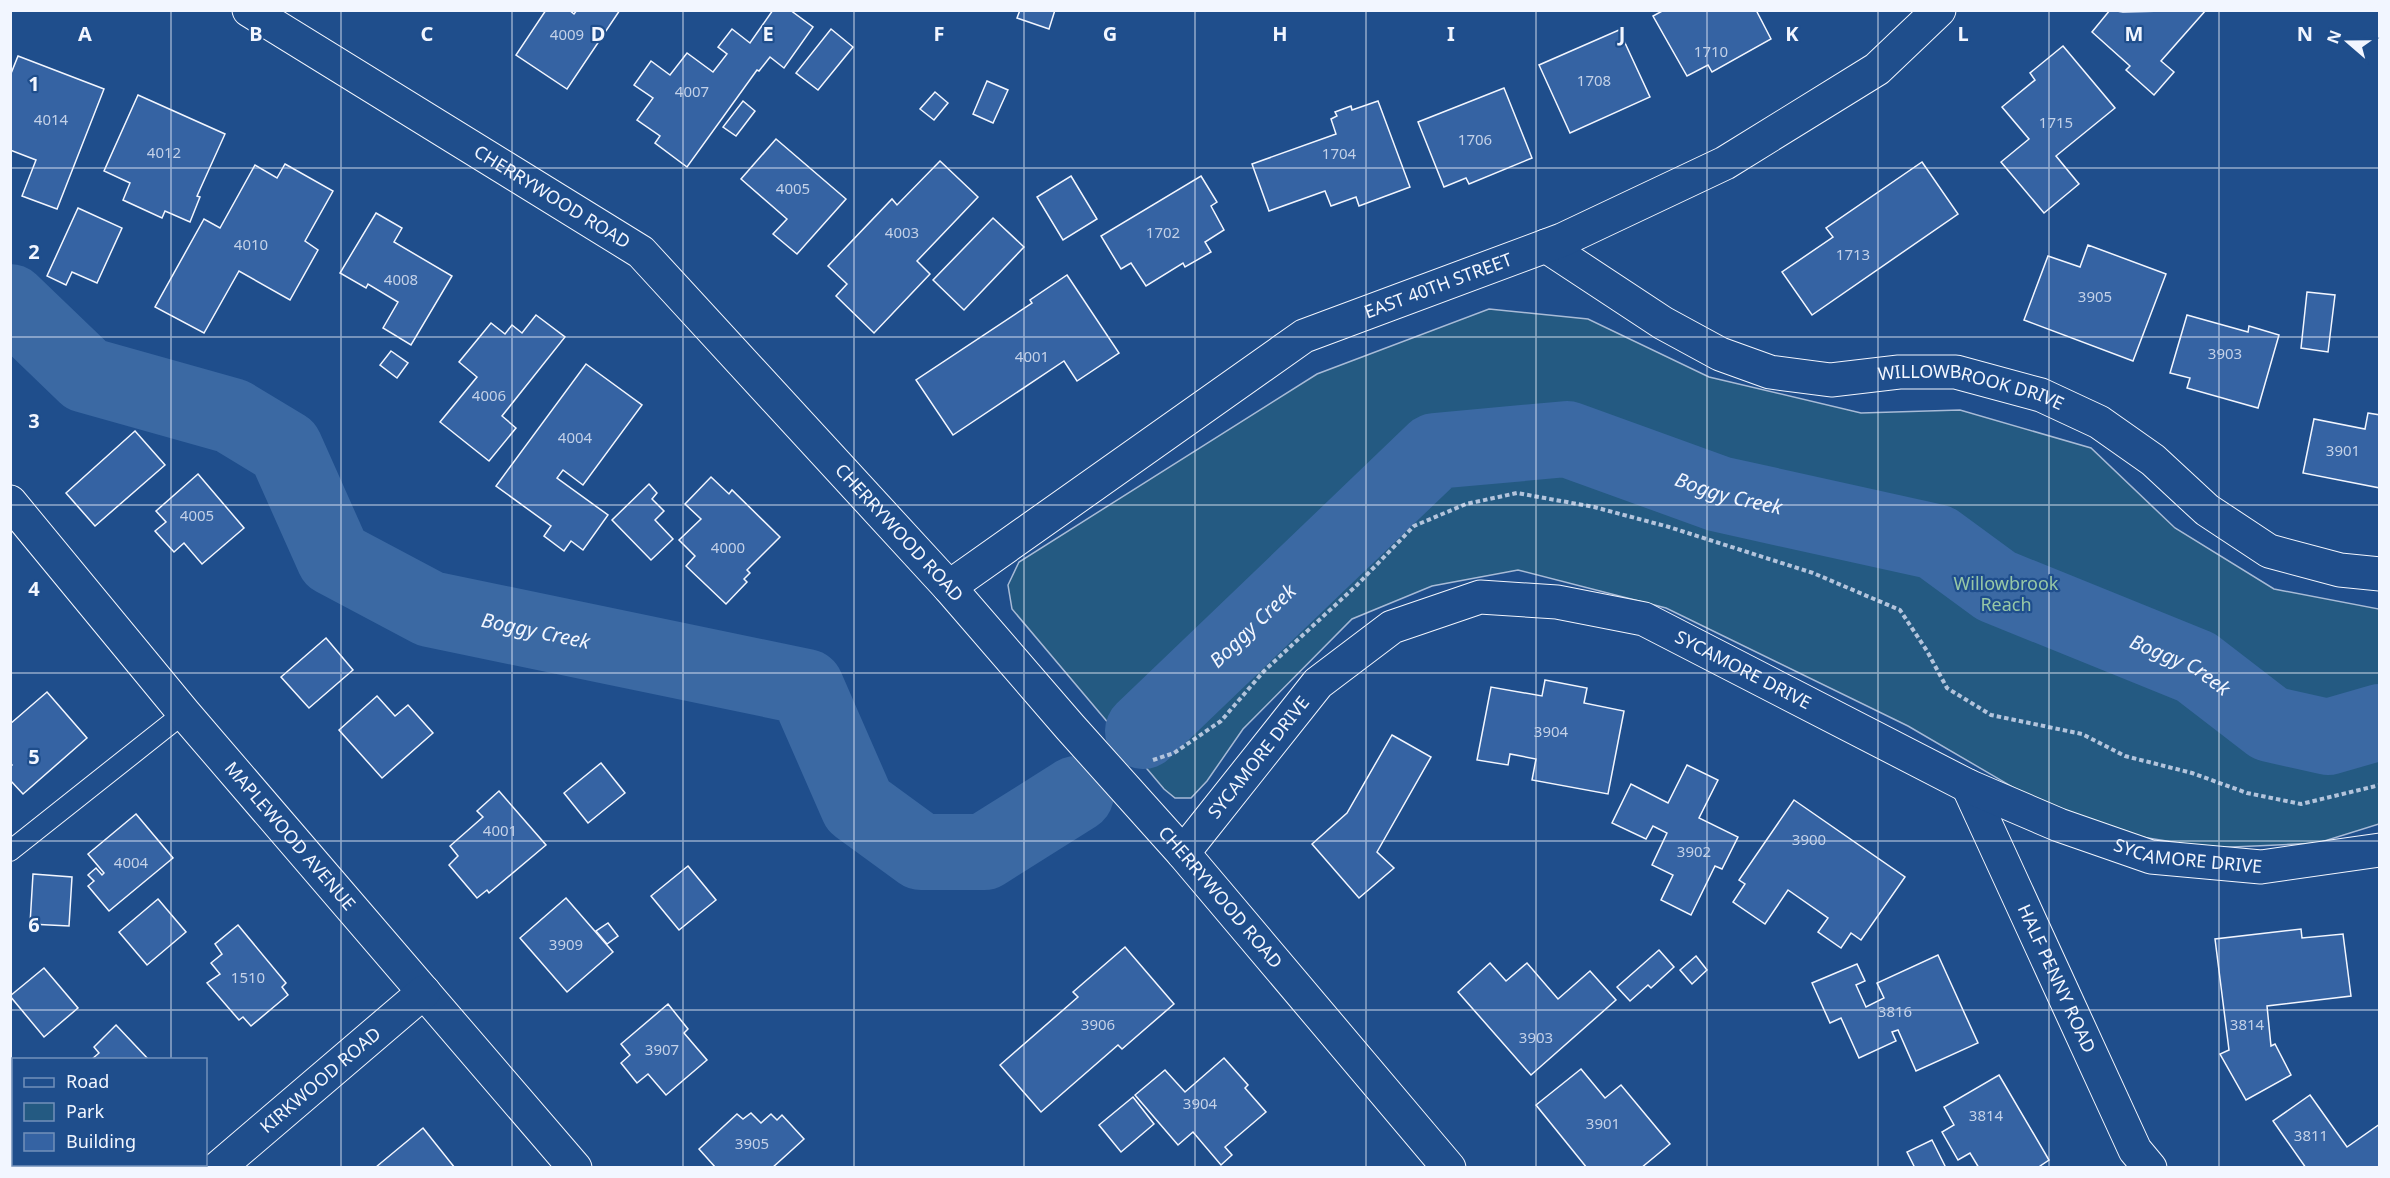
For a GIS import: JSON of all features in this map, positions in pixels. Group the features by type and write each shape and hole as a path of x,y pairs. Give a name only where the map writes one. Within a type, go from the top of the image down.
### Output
{"street":[{"name":"CHERRYWOOD ROAD","path":"249,10 641,252 949,587 1070,728 1183,853 1449,1167"},
{"name":"EAST 40TH STREET","path":"949,587 1304,336 1546,246 1725,164 1877,69 1939,10"},
{"name":"WILLOWBROOK DRIVE","path":"1546,246 1663,323 1720,354 1770,372 1831,380 1899,372 1956,372 2041,395 2099,422 2153,460 2207,510 2270,551 2340,570 2379,573"},
{"name":"MAPLEWOOD AVENUE","path":"10,502 184,713 575,1167"},
{"name":"SYCAMORE DRIVE","path":"1183,853 1318,683 1392,627 1480,597 1557,602 1644,619 1968,786 2059,825 2151,857 2262,867 2379,850"},
{"name":"HALF PENNY ROAD","path":"1968,786 2135,1150 2150,1167"},
{"name":"KIRKWOOD ROAD","path":"218,1167 424,992"}],"lane":[{"path":"10,851 184,713"}],"green space":[{"name":"Willowbrook Reach","path":"1489,309 1588,319 1709,377 1861,413 1960,410 2091,448 2175,528 2274,589 2379,609 2379,824 2318,843 2210,848 2123,834 2040,803 1908,726 1666,608 1518,570 1432,586 1352,619 1243,729 1207,781 1191,798 1175,798 1164,789 1012,609 1008,585 1019,562 1317,374"}],"building":[{"path":"546,10 569,10 574,14 577,10 620,10 567,89 516,55"},
{"path":"773,10 790,10 813,27 784,68 770,57 759,71 757,70 687,167 655,143 660,136 637,120 653,98 634,85 651,61 670,75 687,53 713,72 727,54 718,47 732,29 750,43"},
{"path":"1020,10 1055,10 1049,29 1017,18"},
{"path":"1664,10 1756,10 1771,39 1712,72 1708,65 1687,76 1653,16"},
{"path":"2110,10 2123,12 2206,10 2161,61 2174,72 2154,95 2126,70 2130,66 2092,32"},
{"path":"831,29 853,47 818,90 796,73"},
{"path":"1619,30 1650,97 1570,133 1539,65"},
{"path":"2063,46 2115,108 2056,156 2079,184 2044,213 2001,162 2029,139 2002,107 2035,80 2030,73"},
{"path":"18,56 104,89 57,209 22,196 36,160 10,150 10,76"},
{"path":"987,81 1008,90 993,123 973,114"},
{"path":"1504,88 1532,158 1469,184 1466,178 1444,187 1418,122"},
{"path":"935,92 948,103 934,120 920,109"},
{"path":"138,95 225,134 197,196 200,197 190,222 165,211 162,218 123,200 130,183 104,171"},
{"path":"743,101 755,111 736,136 723,127"},
{"path":"1378,101 1410,187 1359,206 1356,197 1331,206 1325,191 1269,211 1252,164 1336,134 1331,119 1337,116 1335,112 1351,106 1352,110"},
{"path":"776,139 846,199 797,254 773,234 787,219 741,179"},
{"path":"940,161 978,197 917,261 930,274 874,333 836,296 847,284 828,266 892,199 897,205"},
{"path":"1922,162 1958,214 1812,315 1782,272 1833,237 1826,228"},
{"path":"285,164 333,191 305,241 318,250 290,300 239,271 204,333 155,307 204,219 220,228 255,165 277,178"},
{"path":"1071,176 1097,219 1063,240 1037,197"},
{"path":"1201,176 1217,202 1211,206 1224,230 1205,242 1211,252 1185,267 1183,263 1146,286 1131,263 1121,269 1101,236"},
{"path":"78,208 122,228 97,283 72,272 66,285 47,276"},
{"path":"376,213 402,228 394,242 452,276 411,345 383,328 398,302 368,284 366,288 340,273"},
{"path":"993,218 1024,247 964,310 933,280"},
{"path":"2088,245 2166,274 2133,361 2024,320 2048,256 2080,267"},
{"path":"1067,275 1119,353 1077,381 1064,361 953,435 916,380 1032,303 1030,300"},
{"path":"2307,292 2335,295 2328,352 2301,348"},
{"path":"536,315 565,337 502,416 516,428 489,461 440,422 477,377 459,362 491,323 505,334 512,325 522,333"},
{"path":"2187,315 2248,332 2249,326 2279,335 2258,408 2187,388 2190,378 2170,373"},
{"path":"391,351 408,363 397,378 380,365"},
{"path":"586,364 642,405 583,485 563,470 557,478 608,515 583,550 571,541 564,551 544,536 551,526 496,486"},
{"path":"2368,413 2380,415 2380,488 2303,473 2314,419 2365,429"},
{"path":"135,431 165,465 95,526 66,493"},
{"path":"198,474 244,528 202,564 184,543 174,552 155,531 166,522 156,511"},
{"path":"711,477 729,494 732,490 780,537 747,570 750,573 744,579 747,582 726,604 686,566 695,556 679,540 701,519 685,504"},
{"path":"649,484 657,493 652,499 664,511 655,520 673,539 651,560 612,520"},
{"path":"326,638 353,670 309,708 281,677"},
{"path":"1545,680 1587,688 1584,703 1624,711 1608,794 1532,780 1536,759 1510,754 1508,765 1477,760 1491,687 1542,696"},
{"path":"47,692 87,738 23,794 10,780 10,766 12,765 10,762 10,724"},
{"path":"377,696 395,716 408,705 433,733 382,778 339,730"},
{"path":"1392,735 1431,757 1377,852 1394,868 1359,898 1312,844 1347,813"},
{"path":"601,763 625,793 588,823 564,793"},
{"path":"1687,765 1718,780 1699,818 1738,837 1722,869 1715,866 1691,915 1661,900 1673,875 1652,865 1667,833 1653,826 1646,839 1612,823 1631,784 1668,803"},
{"path":"499,791 546,845 489,893 487,890 477,898 449,865 458,856 450,846 483,817 477,811"},
{"path":"1794,800 1905,877 1861,940 1851,933 1841,948 1818,932 1828,918 1788,890 1765,924 1733,902 1745,884 1739,880"},
{"path":"136,814 173,858 109,911 88,886 94,881 88,875 96,868 102,875 104,873 88,854"},
{"path":"688,866 716,900 679,930 651,896"},
{"path":"33,874 72,877 69,926 30,924"},
{"path":"566,898 613,952 567,992 520,938"},
{"path":"158,899 186,932 147,965 119,932"},
{"path":"608,923 618,936 607,944 596,931"},
{"path":"238,925 286,983 282,987 288,995 251,1026 243,1017 239,1020 207,983 220,974 211,963 222,954 215,944"},
{"path":"2301,929 2302,938 2343,934 2351,996 2267,1006 2271,1046 2275,1044 2291,1075 2246,1100 2220,1054 2229,1050 2215,939"},
{"path":"1125,947 1174,1004 1122,1049 1118,1045 1041,1112 1000,1065 1078,997 1073,992"},
{"path":"1659,950 1674,967 1651,988 1648,985 1630,1001 1617,987"},
{"path":"1938,955 1978,1043 1916,1071 1898,1030 1892,1032 1896,1041 1859,1058 1841,1018 1830,1023 1812,983 1857,964 1865,981 1856,985 1866,1007 1884,998 1877,983"},
{"path":"1696,956 1707,970 1692,984 1680,970"},
{"path":"1490,963 1506,981 1527,963 1558,999 1590,971 1616,1000 1531,1075 1458,992"},
{"path":"44,968 78,1008 44,1037 10,996"},
{"path":"668,1004 688,1029 684,1033 707,1060 666,1095 648,1074 637,1083 621,1063 630,1055 621,1044"},
{"path":"116,1025 147,1058 93,1058 99,1053 94,1047"},
{"path":"1224,1058 1248,1085 1245,1088 1266,1112 1225,1147 1232,1155 1221,1165 1193,1132 1178,1145 1135,1095 1165,1070 1185,1092"},
{"path":"1581,1069 1605,1098 1621,1085 1670,1144 1641,1168 1587,1168 1536,1105"},
{"path":"1999,1075 2049,1160 2037,1168 1979,1168 1970,1153 1958,1160 1942,1132 1954,1125 1944,1107"},
{"path":"12,1093 12,1163 10,1161 10,1094"},
{"path":"2310,1095 2347,1147 2380,1124 2380,1168 2306,1168 2273,1121"},
{"path":"1133,1097 1154,1124 1121,1152 1099,1125"},
{"path":"751,1113 761,1123 771,1114 777,1120 782,1115 804,1139 772,1168 716,1168 699,1149 737,1114 743,1119"},
{"path":"423,1128 455,1168 376,1168 376,1167"},
{"path":"1932,1140 1946,1168 1915,1168 1907,1152"},
{"path":"14,1166 80,1166 16,1168"}],"waterway":[{"name":"Boggy Creek","path":"10,302 86,375 232,416 285,448 334,558 430,609 806,687 858,806 921,852 984,852 1076,794"},
{"name":"Boggy Creek","path":"1143,731 1435,451 1567,439 1719,494 1936,542 1996,586 2196,667 2270,724 2328,737 2380,722"}]}
